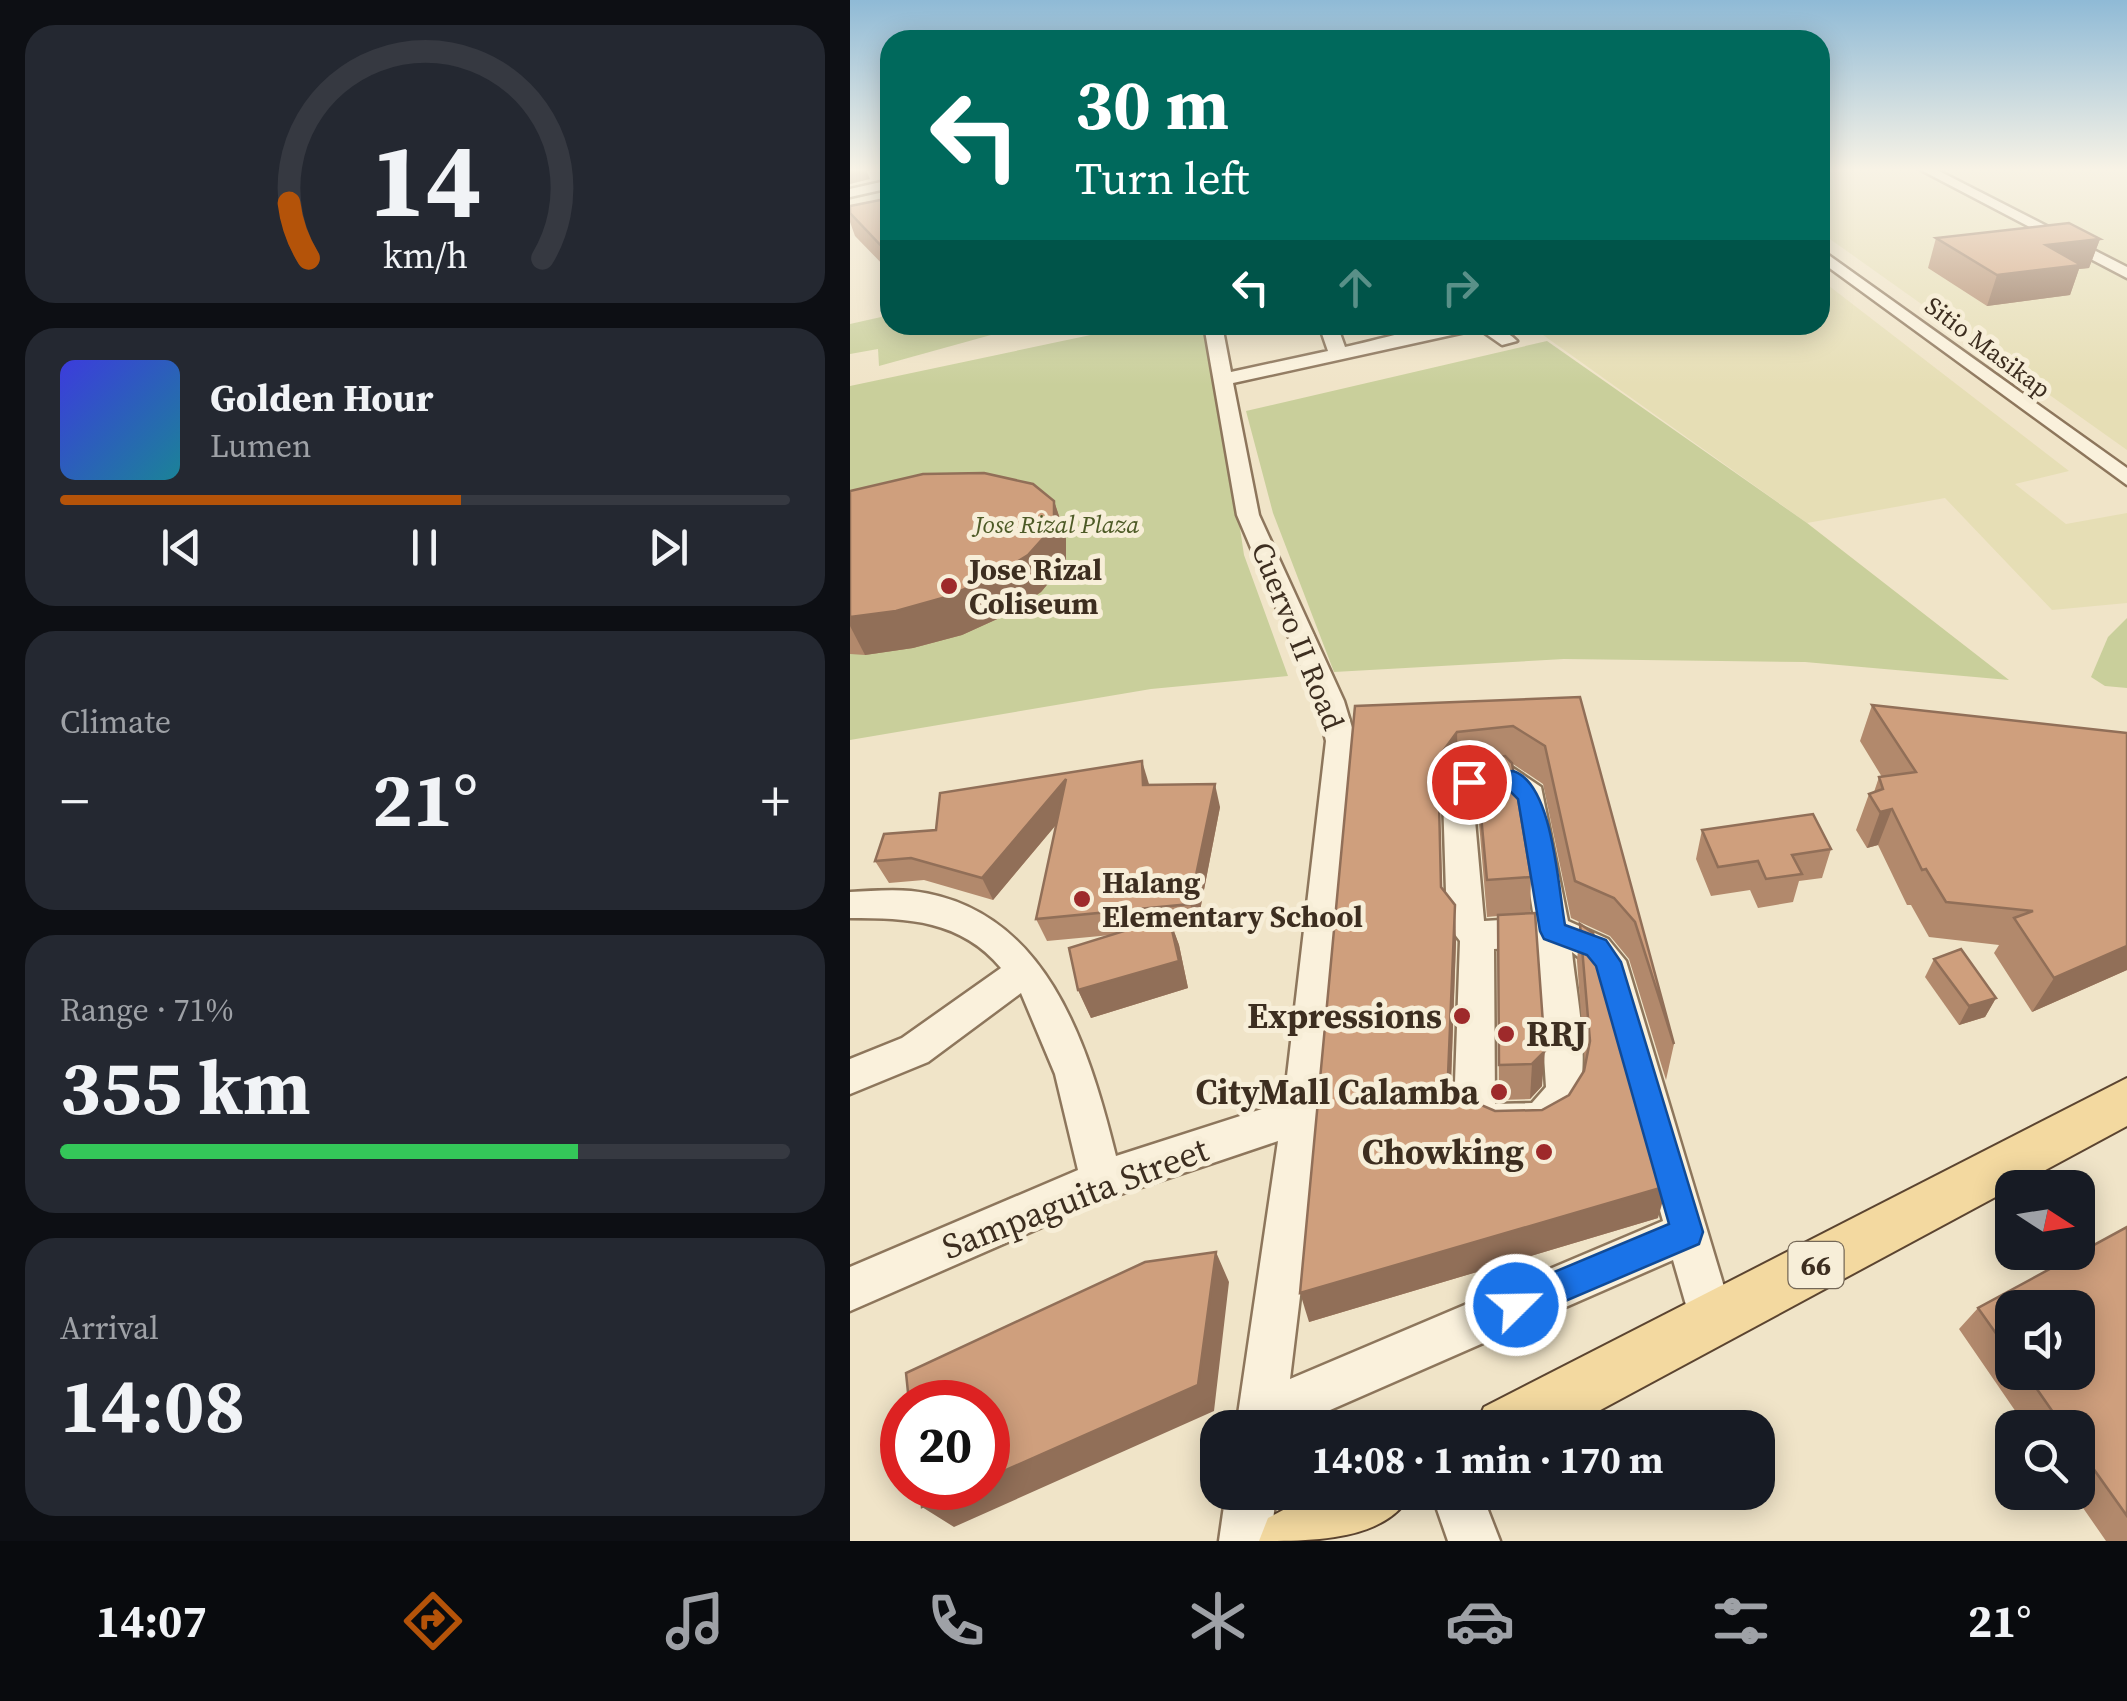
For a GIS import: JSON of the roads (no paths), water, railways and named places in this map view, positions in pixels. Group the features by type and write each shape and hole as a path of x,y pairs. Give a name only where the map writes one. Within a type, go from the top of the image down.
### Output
{"main road":[{"name":"66","path":"1539,1410 2127,1101"},
{"path":"1291,1541 1348,1510"}],"street":[{"path":"2067,242 2127,273"},
{"name":"Sitio Masikap","path":"1830,261 2127,478"},
{"name":"Cuervo II Road","path":"1216,335 1248,514 1330,701 1341,741 1302,1115 1262,1410"},
{"path":"1332,335 1339,355"},
{"path":"1225,379 1430,335"},
{"path":"1499,335 1508,341"},
{"path":"1477,936 1474,1111 1490,1122 1536,1122 1556,1108 1564,1087 1553,931 1530,796 1513,779 1469,782 1458,796 1464,924 1477,936 1553,931 1596,948 1608,962 1712,1320"},
{"path":"850,905 912,904 949,911 977,923 1025,970 1048,1003 1066,1049 1101,1181"},
{"path":"850,1077 914,1050 1025,970"},
{"name":"Sampaguita Street","path":"850,1288 1101,1181 1302,1115"},
{"path":"1286,1410 1687,1232"},
{"path":"1244,1541 1248,1510"},
{"path":"1463,1510 1474,1541"}],"place":[{"name":"Jose Rizal Coliseum","path":"949,586"},
{"name":"Halang Elementary School","path":"1082,899"},
{"name":"Expressions","path":"1462,1016"},
{"name":"RRJ","path":"1506,1034"},
{"name":"CityMall Calamba","path":"1499,1092"},
{"name":"Chowking","path":"1544,1152"}],"park label":[{"name":"Jose Rizal Plaza","path":"1057,524"}]}
